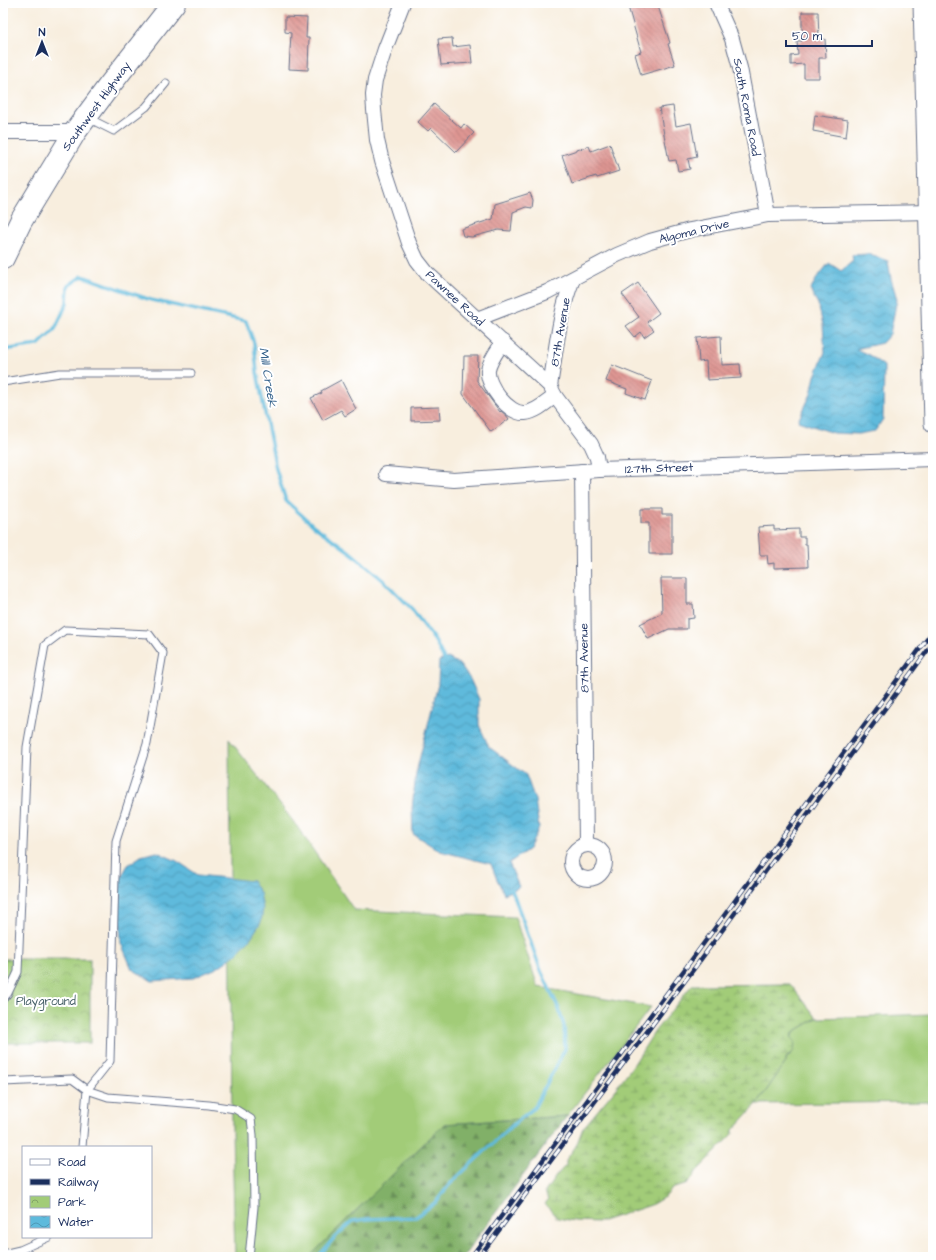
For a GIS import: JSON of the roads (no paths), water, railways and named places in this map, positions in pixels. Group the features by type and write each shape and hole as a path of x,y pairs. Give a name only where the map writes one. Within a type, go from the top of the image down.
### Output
{"main road":[{"name":"Southwest Highway","path":"3,258 22,221 80,124 174,3"}],"street":[{"name":"Pawnee Road","path":"403,3 385,49 373,95 377,140 409,243 417,260 428,274 503,342 552,391 591,444 597,457 600,470"},
{"name":"South Roma Road","path":"716,3 732,39 740,68 768,215"},
{"path":"922,3 930,212 933,424"},
{"path":"3,132 80,124"},
{"name":"Algoma Drive","path":"477,319 547,292 617,255 650,241 690,230 768,215 930,212"},
{"name":"87th Avenue","path":"552,391 562,314 567,292 573,279"},
{"path":"503,342 488,369 489,379 500,399 512,410 525,413 539,408 552,391"},
{"name":"127th Street","path":"386,474 454,480 600,470 933,459"},
{"name":"87th Avenue","path":"582,471 586,845"}],"lane":[{"path":"80,124 114,131 146,107 166,83"},
{"path":"3,382 60,373 191,373"},
{"path":"3,999 8,993 18,972 27,747 46,645 65,630 149,634 163,653 147,744 116,841 110,1061 87,1090 82,1146"},
{"path":"3,1082 72,1079 87,1090 108,1097 209,1105 235,1109 251,1119 253,1135 254,1207 250,1257"},
{"path":"3,1254 20,1250 47,1238"}],"water":[{"path":"868,254 888,261 891,279 897,299 890,334 882,343 856,349 869,355 884,366 883,419 875,431 858,434 833,433 798,421 811,394 815,376 825,352 823,325 818,304 810,290 829,263 841,271 853,261 852,255"},
{"path":"448,658 459,664 470,679 479,699 479,725 489,747 526,775 535,800 539,828 529,849 509,863 519,887 504,894 491,864 440,851 413,834 412,809 416,773 438,684 439,661"},
{"path":"157,852 177,861 198,875 252,881 260,893 263,909 261,922 250,939 235,955 217,968 193,978 152,981 132,969 121,943 119,908 120,879 128,865 141,856"}],"waterway":[{"name":"Mill Creek","path":"3,350 38,345 55,329 67,303 68,286 82,276 151,300 246,321 254,343 257,372 276,469 286,501 314,526 350,552 384,581 412,609 435,641 444,659"},
{"path":"318,1257 334,1238 353,1221 416,1217 436,1202 449,1185 516,1122 534,1108 565,1049 564,1026 559,1009 541,971 512,890"}],"railway":[{"path":"471,1257 933,631"},
{"path":"479,1257 696,966 933,643"}],"park label":[{"name":"Playground","path":"46,1001"}]}
